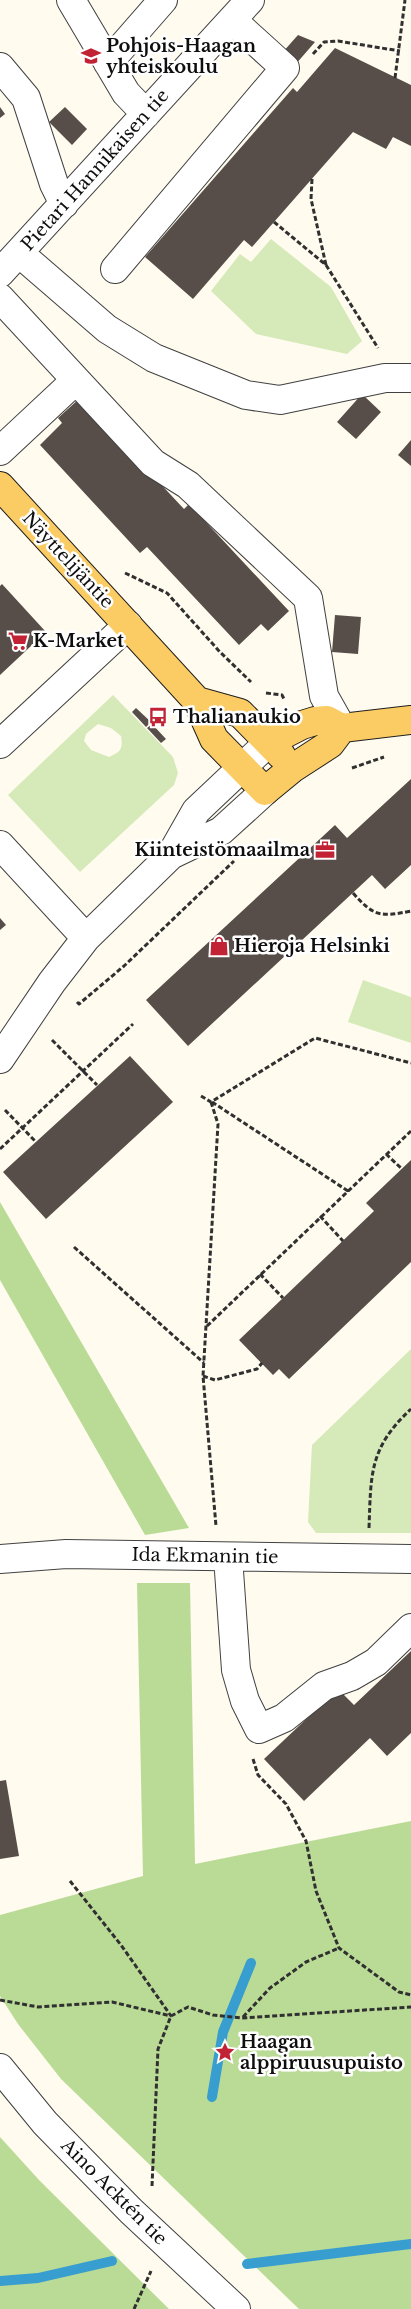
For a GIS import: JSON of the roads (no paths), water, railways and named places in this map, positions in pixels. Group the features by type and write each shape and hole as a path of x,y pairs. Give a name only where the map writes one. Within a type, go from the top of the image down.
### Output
{"main road":[{"name":"Näyttelijäntie","path":"0,486 197,700 214,739 266,792"},
{"path":"197,700 240,713 293,768"},
{"path":"268,742 315,720 327,720 342,728 411,720"},
{"path":"266,792 293,768 322,751 334,741 342,728"}],"street":[{"path":"71,0 126,93 146,114"},
{"path":"108,63 163,0"},
{"name":"Pietari Hannikaisen tie","path":"0,273 250,0"},
{"path":"116,269 285,68 232,20"},
{"path":"0,67 26,98 54,184 64,204"},
{"path":"20,253 107,329 154,358 246,395 280,400 385,378 404,378"},
{"path":"0,298 153,463 188,485 308,598 324,696 342,728"},
{"path":"0,451 76,380"},
{"path":"0,744 128,625"},
{"path":"0,1059 52,982 86,938 171,855 196,810 268,742"},
{"path":"171,855 221,831 266,792"},
{"path":"0,845 86,938"},
{"name":"Ida Ekmanin tie","path":"0,1558 66,1554 411,1559"},
{"path":"228,1557 236,1670 246,1701 259,1729 284,1718 324,1686 352,1676 376,1662 411,1628"},
{"name":"Aino Acktén tie","path":"0,2068 44,2123 131,2211 236,2309"}],"waterway":[{"path":"212,2097 223,2032 251,1963"},
{"path":"247,2264 411,2244"},
{"path":"0,2281 38,2278 112,2261"}],"place":[{"name":"Pohjois-Haagan yhteiskoulu","path":"91,56"},
{"name":"K-Market","path":"18,641"},
{"name":"Thalianaukio","path":"158,717"},
{"name":"Kiinteistömaailma","path":"325,850"},
{"name":"Hieroja Helsinki","path":"219,946"},
{"name":"Haagan alppiruusupuisto","path":"225,2052"}]}
